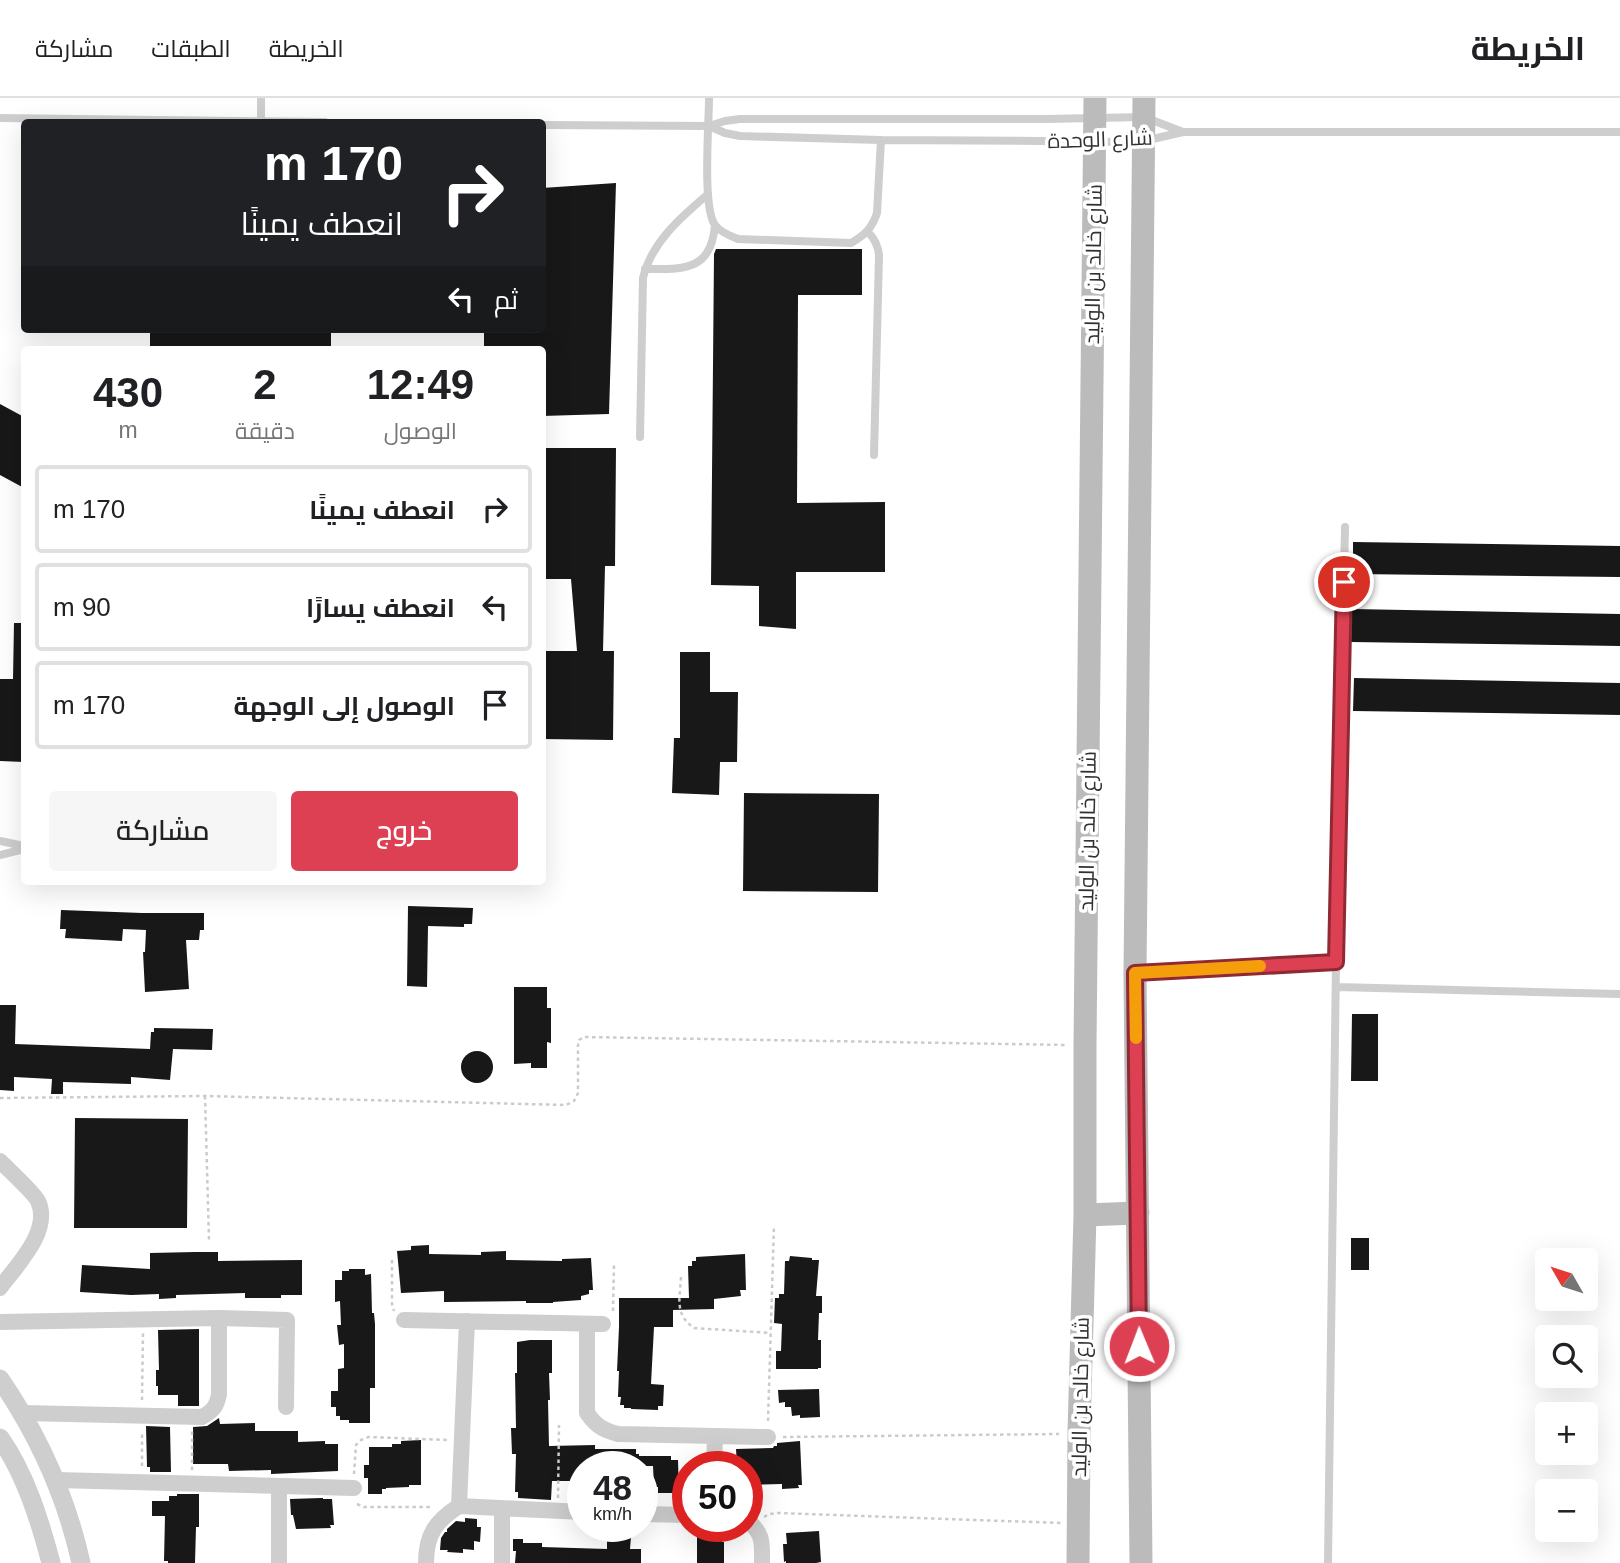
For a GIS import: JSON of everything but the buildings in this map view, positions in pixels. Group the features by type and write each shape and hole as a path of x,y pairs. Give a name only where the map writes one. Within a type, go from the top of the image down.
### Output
{"main road":[{"name":"شارع خالد بن الوليد","path":"1078,1563 1085,1215 1095,108"},
{"path":"1141,1563 1135,973 1144,108"},
{"path":"1085,1215 1138,1213"}],"street":[{"path":"0,1161 38,1201 42,1221 36,1240 0,1288"},
{"path":"23,1413 202,1417 211,1412 217,1404 219,1394 219,1318"},
{"path":"0,1322 219,1318 287,1320 286,1407"},
{"path":"404,1320 595,1324 587,1413 594,1424 605,1431 618,1433 768,1437"},
{"path":"459,1507 467,1321"},
{"path":"0,1379 23,1413 57,1480 81,1563"},
{"path":"714,1451 715,1436"},
{"path":"0,1437 39,1517 51,1563"},
{"path":"57,1480 354,1488"},
{"path":"279,1486 279,1563"},
{"path":"426,1563 430,1534 442,1517 459,1507 567,1511"},
{"path":"502,1508 502,1563"},
{"path":"762,1542 762,1563"}],"lane":[{"path":"261,98 261,119"},
{"path":"709,98 707,195 710,212 715,225 725,234 738,239 851,243 868,232 877,213 881,140"},
{"name":"شارع الوحدة","path":"546,125 709,126 740,119 1144,108 1183,132"},
{"path":"0,118 65,119"},
{"name":"شارع الوحدة","path":"709,126 740,136 881,140 1144,141 1183,132"},
{"path":"1183,132 1620,132"},
{"path":"640,437 645,268 661,241 707,195"},
{"path":"645,268 674,269 692,266 706,255 713,240 715,225"},
{"path":"868,232 878,246 879,255 874,455"},
{"path":"1328,1563 1345,527"},
{"path":"0,841 21,846"},
{"path":"0,855 21,848"},
{"path":"1135,973 1336,962"},
{"path":"1336,987 1620,994"}],"path":[{"path":"0,1098 205,1096 566,1105 574,1101 578,1093 578,1045 583,1037 1085,1045"},
{"path":"205,1096 209,1240"},
{"path":"774,1224 768,1437 1079,1433"},
{"path":"392,1260 392,1304 394,1311 404,1320"},
{"path":"595,1324 610,1321 613,1313 614,1265"},
{"path":"681,1277 681,1314 694,1328 771,1333"},
{"path":"192,1417 192,1484"},
{"path":"558,1511 559,1425"},
{"path":"459,1507 364,1507 354,1500 354,1488 356,1445 361,1440 369,1437 461,1440"},
{"path":"763,1518 778,1513 1078,1524"}],"slow traffic":[{"path":"1136,1038 1135,973 1260,966"}],"route":[{"path":"1139,1346 1135,973 1336,962 1344,582"}]}
